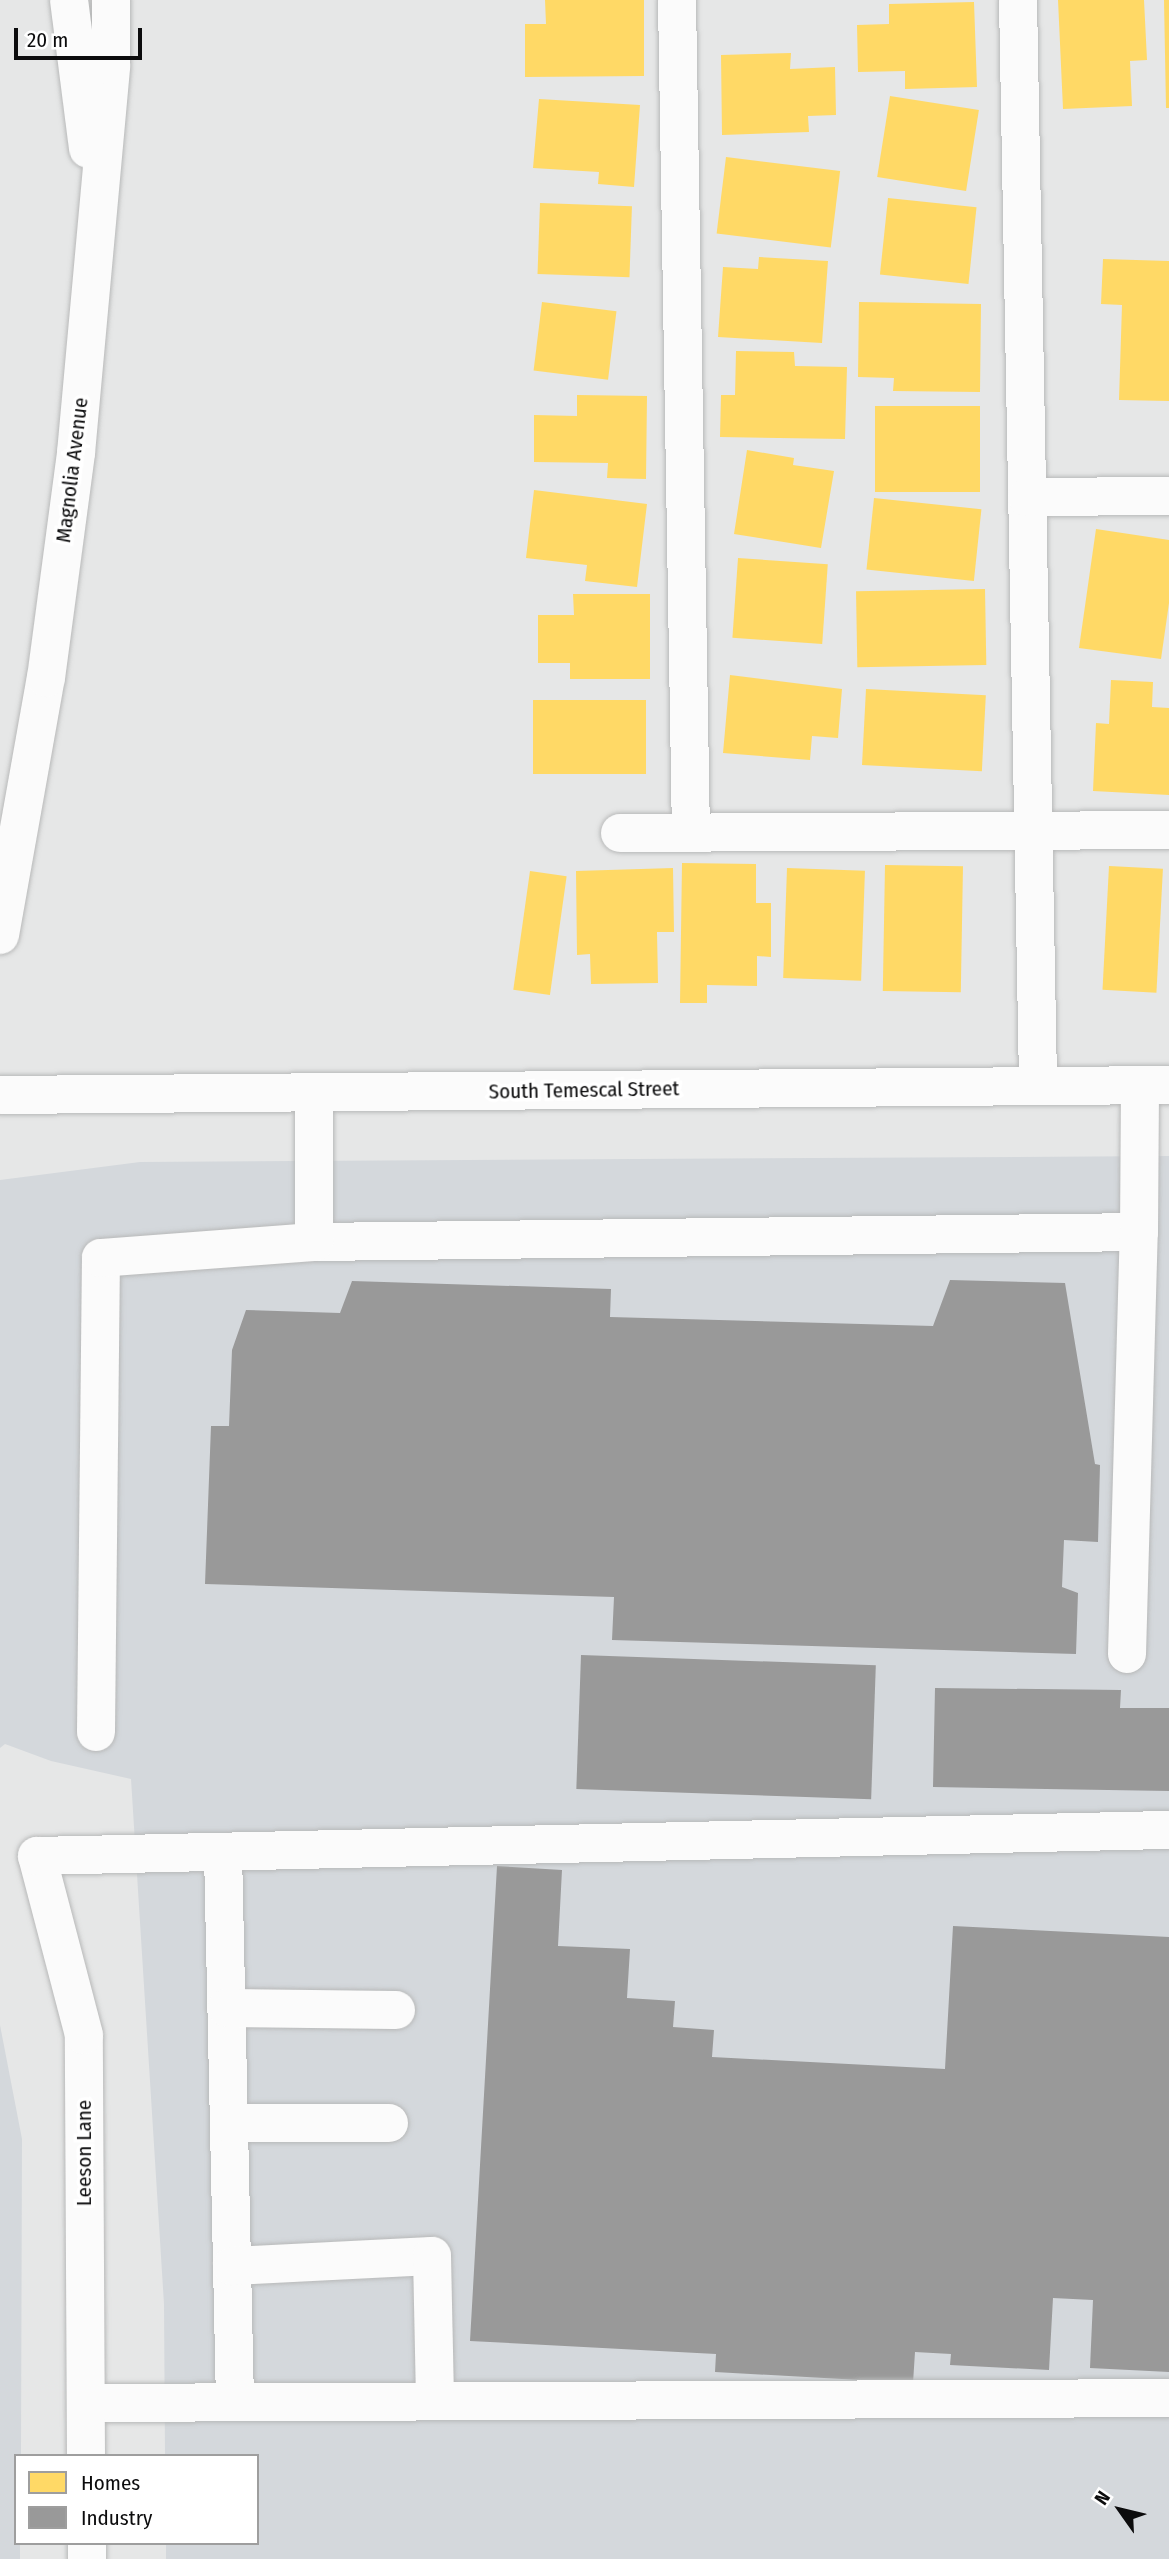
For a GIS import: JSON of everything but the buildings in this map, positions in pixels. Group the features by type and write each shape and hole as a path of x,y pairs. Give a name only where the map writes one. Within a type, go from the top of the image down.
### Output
{"street":[{"path":"69,0 96,221"},
{"name":"Magnolia Avenue","path":"0,935 46,678 76,453 111,66 111,0"},
{"path":"677,0 691,833"},
{"path":"1018,0 1038,1086"},
{"path":"1027,497 1169,496"},
{"path":"620,833 1169,830"},
{"path":"1127,1654 1139,1232 1154,1085"},
{"name":"South Temescal Street","path":"0,1095 1154,1085"},
{"path":"314,1092 314,1242"},
{"path":"96,1732 101,1258 314,1242 1139,1232"},
{"path":"234,2402 223,1852 1169,1830"},
{"name":"Leeson Lane","path":"86,2454 84,2035 37,1856 223,1852"},
{"path":"227,2008 396,2010"},
{"path":"229,2123 388,2123"},
{"path":"232,2266 432,2256 435,2401"},
{"path":"86,2403 1169,2398"}],"shaded area":[{"path":"1169,1156 1169,2559 166,2559 166,2545 259,2545 259,2454 165,2454 164,2304 131,1779 51,1761 5,1744 0,1748 0,1180 140,1162"},
{"path":"0,2025 22,2139 21,2454 14,2454 14,2545 20,2545 20,2559 0,2559"}]}
